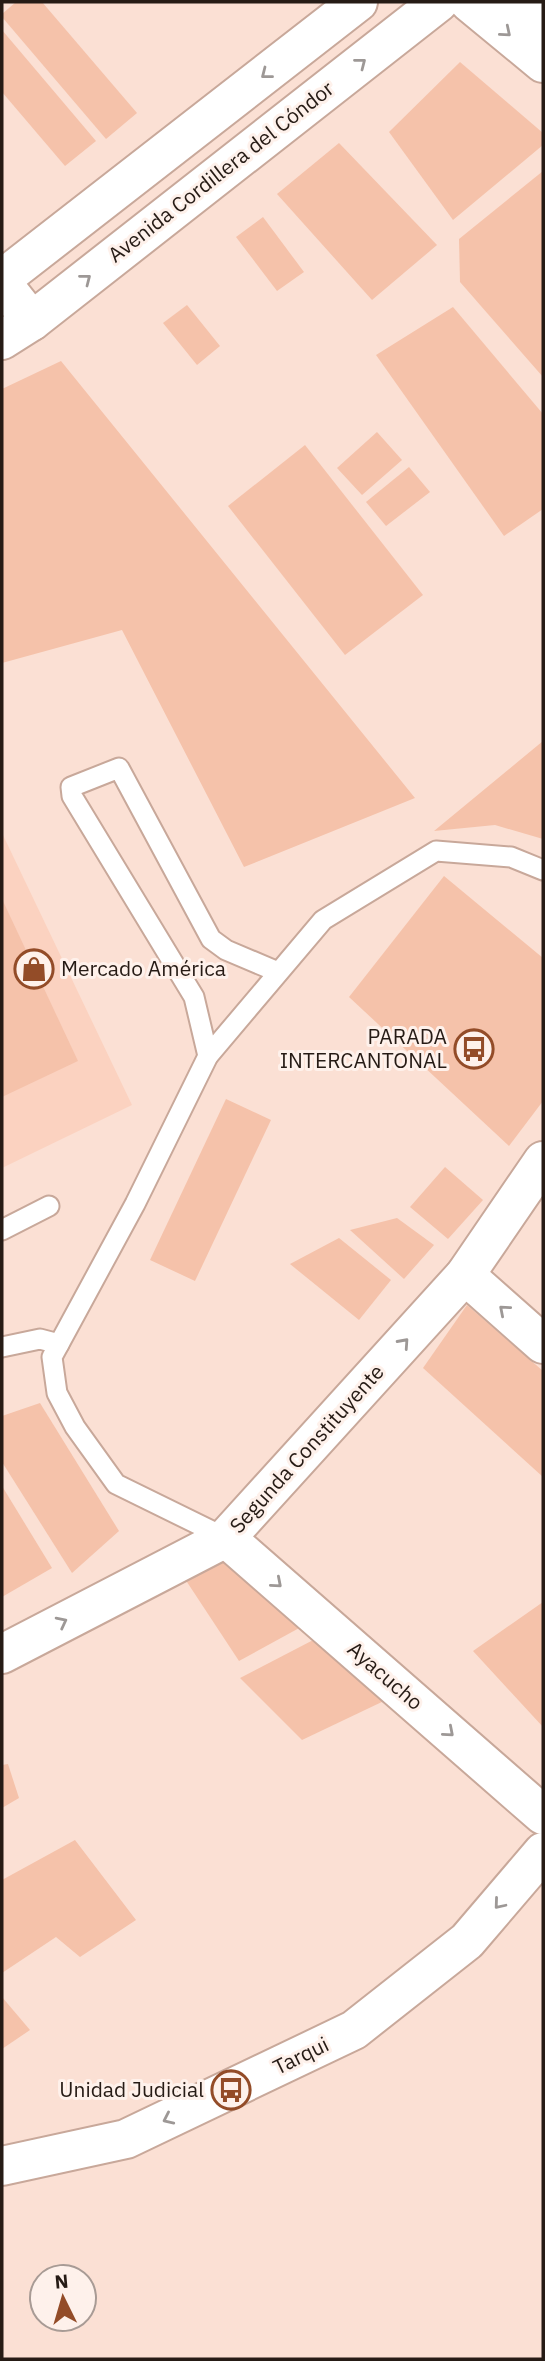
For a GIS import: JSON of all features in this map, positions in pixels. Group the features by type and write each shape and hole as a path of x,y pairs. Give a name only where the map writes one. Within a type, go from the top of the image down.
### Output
{"street":[{"path":"17,331 2,281 358,2"},
{"name":"Avenida Cordillera del Cóndor","path":"17,331 439,2"},
{"path":"469,2 543,63"},
{"path":"514,2 543,26"},
{"path":"228,104 261,141"},
{"name":"Segunda Constituyente","path":"2,1654 226,1538 465,1275 543,1161"},
{"path":"465,1275 543,1344"},
{"name":"Ayacucho","path":"226,1538 543,1815"},
{"name":"Tarqui","path":"2,2166 125,2139 354,2031 467,1941 543,1852"}],"lane":[{"path":"208,1056 194,997 72,796 71,787 119,768 211,939 226,950 278,972"},
{"path":"226,1538 116,1484 75,1427 58,1393 52,1357 135,1204 208,1056 323,920 436,851 511,857 543,870"},
{"path":"2,1230 50,1206"},
{"path":"2,1347 40,1339 59,1344"}],"shaded area":[{"name":"Mercado América","path":"2,833 132,1105 2,1168"}],"building":[{"path":"16,2 42,2 137,113 106,139 2,17"},
{"path":"2,30 96,141 65,166 2,92"},
{"path":"460,62 543,133 543,145 453,220 389,132"},
{"path":"339,143 437,245 372,300 277,194"},
{"path":"543,171 543,377 460,282 459,239"},
{"path":"263,217 304,272 277,291 236,237"},
{"path":"187,305 220,346 197,365 163,323"},
{"path":"453,307 543,414 543,509 504,536 376,355"},
{"path":"61,361 415,798 244,867 122,630 2,663 2,389"},
{"path":"377,432 402,460 362,495 337,468"},
{"path":"305,445 423,595 345,655 228,506"},
{"path":"409,467 430,492 386,526 366,502"},
{"path":"543,741 543,839 495,825 434,831"},
{"name":"PARADA INTERCANTONAL","path":"444,876 543,958 543,1101 509,1146 349,997"},
{"path":"2,899 78,1061 2,1097"},
{"path":"226,1099 271,1120 195,1281 150,1260"},
{"path":"445,1167 483,1200 448,1239 410,1207"},
{"path":"397,1218 434,1245 404,1279 350,1230"},
{"path":"339,1238 391,1280 359,1320 290,1264"},
{"path":"467,1305 543,1371 543,1477 423,1368"},
{"path":"40,1403 119,1531 72,1573 2,1462 2,1416"},
{"path":"2,1486 52,1568 2,1597"},
{"path":"228,1553 312,1621 239,1661 185,1579"},
{"path":"543,1602 543,1727 473,1651"},
{"path":"319,1637 386,1700 302,1740 240,1678"},
{"path":"8,1764 19,1798 2,1808 2,1765"},
{"path":"75,1840 136,1920 80,1957 56,1937 2,1973 2,1880"},
{"path":"2,1997 30,2030 2,2049"}],"place":[{"name":"Mercado América","path":"34,969"},
{"name":"PARADA INTERCANTONAL","path":"474,1049"},
{"name":"Unidad Judicial","path":"231,2090"}]}
